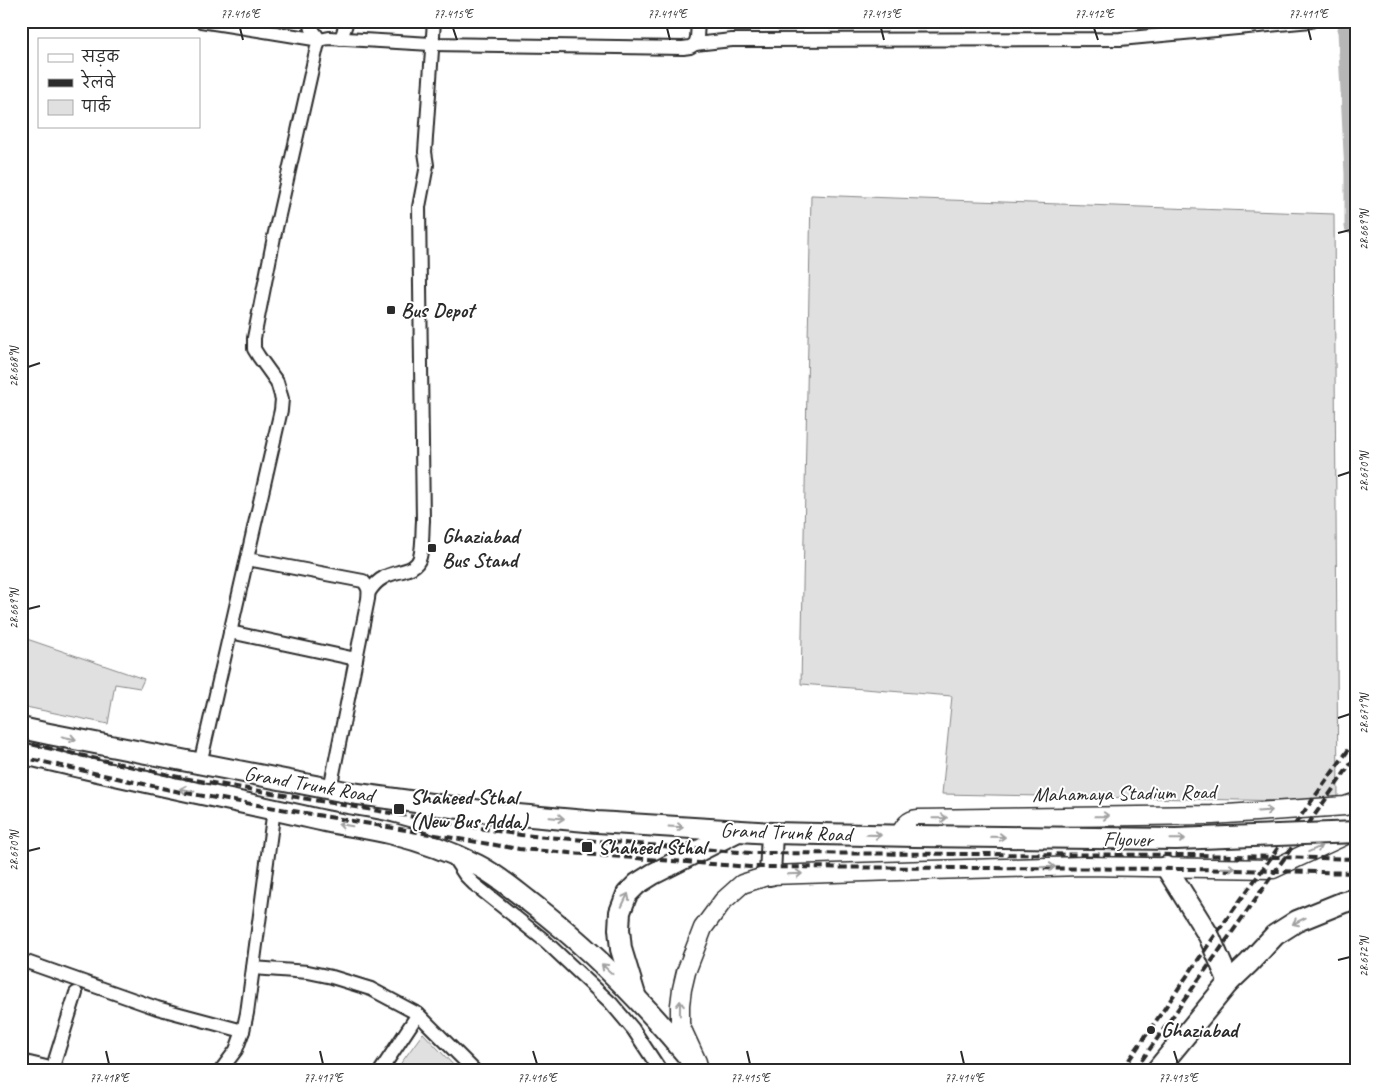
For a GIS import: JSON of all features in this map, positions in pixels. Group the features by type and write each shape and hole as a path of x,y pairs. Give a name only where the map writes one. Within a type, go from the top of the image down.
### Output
{"highway":[{"name":"Grand Trunk Road","path":"21,728 330,789 496,813 612,823 772,833 907,836"},
{"name":"Grand Trunk Road","path":"21,752 70,765 334,823 393,834 449,852 497,877 562,927 636,997 700,1070"},
{"path":"636,997 622,949 619,929 620,912 627,894 637,884 653,874 739,830"},
{"name":"Flyover","path":"907,836 1176,839 1357,831"},
{"path":"770,875 772,833"},
{"path":"1166,867 1209,936 1230,982"},
{"path":"1156,1070 1230,982 1274,935 1297,921 1352,898"}],"main road":[{"name":"Mahamaya Stadium Road","path":"907,836 906,823 914,819 1212,815 1345,806 1357,802"},
{"path":"700,1070 680,1024 682,989 686,972 703,928 723,900 742,884 770,875 1076,866 1273,869 1357,831"}],"street":[{"path":"201,21 320,40 431,44 683,48 695,44 732,40 1120,39 1311,21"},
{"path":"309,21 320,40"},
{"path":"341,40 347,21"},
{"path":"330,789 369,592 385,576 416,565 420,558 423,521 419,208 427,165 425,152 434,21"},
{"path":"695,44 698,21"},
{"path":"200,764 281,410 282,399 277,382 258,357 254,349 254,338 274,237 320,40"},
{"path":"247,559 363,581 367,585 369,592"},
{"path":"230,632 356,659"},
{"path":"221,1070 236,1050 247,1013 274,809"},
{"path":"449,852 465,875 474,884 544,940 611,1003 634,1029 660,1070"},
{"path":"21,960 157,1008 243,1031"},
{"path":"253,968 308,972 371,989 418,1014 474,1070"},
{"path":"21,1060 54,1069 76,994"},
{"path":"381,1070 418,1014"}],"green space":[{"path":"811,195 1334,214 1338,802 942,794 952,696 801,684"},
{"path":"21,637 144,679 140,688 115,684 108,724 21,706"},
{"path":"423,1033 458,1070 396,1070"}],"waterway":[{"path":"1345,30 1352,174 1352,227"}],"railway":[{"path":"1122,1070 1216,934 1357,738"},
{"path":"21,742 183,778 521,835 751,853 1195,855 1357,859"},
{"path":"1135,1070 1357,755"},
{"path":"21,757 180,792 519,849 750,867 1194,869 1357,873"}],"place":[{"name":"Bus Depot","path":"391,310"},
{"name":"Ghaziabad Bus Stand","path":"432,548"},
{"name":"Shaheed Sthal (New Bus Adda)","path":"399,809"},
{"name":"Shaheed Sthal","path":"587,847"},
{"name":"Ghaziabad","path":"1151,1030"}]}
